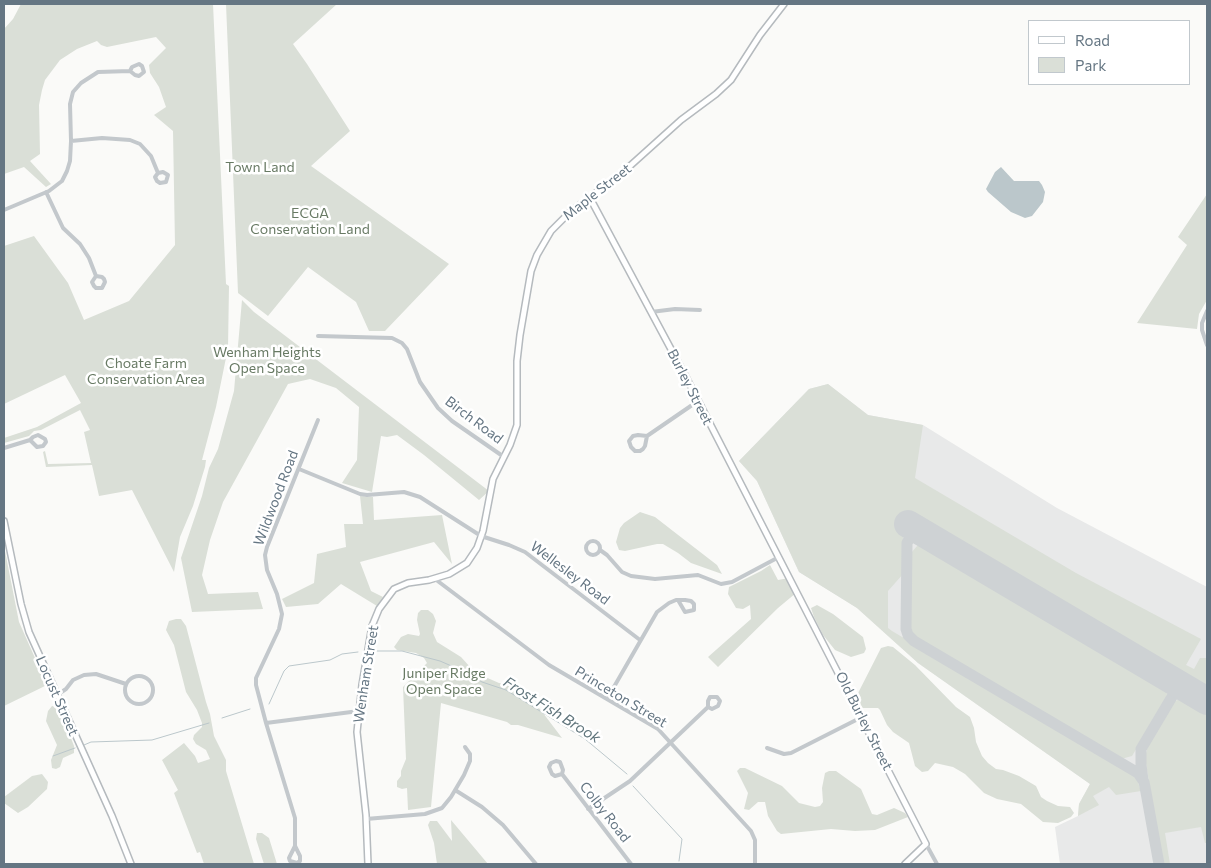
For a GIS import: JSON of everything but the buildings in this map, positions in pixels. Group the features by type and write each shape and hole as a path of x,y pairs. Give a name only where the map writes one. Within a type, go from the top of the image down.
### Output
{"main road":[{"name":"Maple Street","path":"491,487 517,425 518,353 522,320 533,264 551,231 569,213 621,174 681,120 727,84 739,70 760,35 784,4"},
{"name":"Burley Street","path":"590,198 790,577"},
{"name":"Wenham Street","path":"368,864 366,819 357,732 371,630 379,610 389,594 400,585 435,579 449,574 466,563 477,548 481,536 491,487"},
{"name":"Locust Street","path":"4,521 25,620 112,816 131,864"},
{"name":"Old Burley Street","path":"790,577 926,844"},
{"path":"905,864 926,844"}],"street":[{"path":"4,210 46,192 62,181 67,171 71,141 70,104 73,92 81,83 98,72 130,71"},
{"path":"71,141 102,138 130,140 140,144 147,150 158,173"},
{"path":"46,192 63,228 85,250 96,276"},
{"path":"651,312 675,309 700,310"},
{"path":"1207,311 1202,323 1202,330 1207,345"},
{"name":"Birch Road","path":"318,336 392,338 402,343 407,349 420,382 438,408 452,421 504,457"},
{"path":"647,436 646,446 640,451 635,451 631,447 629,441 633,436 647,436 698,401"},
{"name":"Wildwood Road","path":"295,846 295,818 258,694 256,678 273,642 282,614 277,594 267,570 265,555 270,538 318,420"},
{"path":"4,448 30,440"},
{"name":"Wellesley Road","path":"299,469 360,494 367,495 398,491 411,493 481,536 525,552 640,640"},
{"path":"600,550 607,554 622,572 631,576 655,579 698,575 721,584 732,582 779,557"},
{"name":"Princeton Street","path":"435,579 549,666 658,730 751,831 755,840 756,864"},
{"path":"606,699 657,612 664,605 678,600"},
{"path":"57,695 66,689 73,680 84,675 96,674 126,684"},
{"path":"138,676 147,678 153,686 152,696 147,702 135,704 126,696 126,684 129,680 138,676"},
{"path":"588,809 630,781 708,707"},
{"path":"266,722 359,711"},
{"path":"767,748 784,754 791,753 862,717"},
{"path":"366,819 431,813 442,808 455,790 470,761 470,754 465,747"},
{"name":"Colby Road","path":"562,774 631,864"},
{"path":"455,790 482,807 503,825 536,864"},
{"name":"Old Burley Street","path":"926,844 937,864"}],"shaded area":[{"path":"1001,167 1014,181 1039,181 1042,185 1045,192 1043,202 1032,216 1025,218 1011,212 986,189 995,172"},
{"path":"828,384 868,415 923,425 1057,508 1207,587 1207,864 1060,864 1055,827 1078,816 1079,804 1090,784 918,663 857,608 799,572 757,481 739,461 809,389"}],"green space":[{"name":"Choate Farm Conservation Area","path":"21,4 213,4 226,284 229,286 228,348 216,407 202,460 206,460 205,467 193,506 180,537 174,572 132,490 99,496 92,465 46,467 43,452 45,451 48,464 91,463 84,432 90,430 80,410 41,430 34,431 29,436 4,443 4,438 37,427 81,403 65,375 4,404 4,246 34,236 68,283 84,320 129,301 175,245 173,131 154,115 166,107 159,87 150,73 149,65 166,48 156,37 107,47 97,41 77,49 60,60 45,80 42,90 39,105 40,154 30,161 51,184 46,187 24,167 4,174 4,29 13,19"},
{"path":"226,4 337,4 293,44 350,131 311,166 449,264 385,331 369,331 356,302 308,267 268,316 238,293"},
{"path":"1207,194 1207,300 1199,314 1197,329 1137,323 1187,245 1178,237"},
{"name":"Wenham Heights Open Space","path":"242,300 254,312 489,491 479,500 397,435 381,436 372,492 342,483 357,460 359,407 336,388 310,379 288,384 223,502 210,540 202,575 208,594 258,592 263,609 192,612 181,558 202,496 209,468 218,449 234,391"},
{"path":"828,384 868,415 923,425 915,478 1076,573 1201,639 1186,665 1194,669 1200,658 1207,658 1207,691 912,516 903,533 903,574 888,591 888,628 1136,776 1141,791 1116,795 1109,787 1093,796 1099,805 1078,816 1079,804 1090,784 918,663 857,608 799,572 757,481 739,461 809,389"},
{"path":"360,496 373,497 374,520 442,515 452,564 434,542 360,562 371,591 383,597 377,606 341,584 318,604 286,607 282,599 314,583 317,554 346,547 344,524 363,524"},
{"path":"640,512 655,517 717,565 722,574 691,563 663,544 625,551 619,550 616,542 620,528"},
{"path":"918,545 925,545 1165,687 1166,699 1132,756 1121,759 913,636 911,630 911,553"},
{"path":"4,546 19,622 47,685 4,706"},
{"path":"770,565 778,580 789,578 796,593 778,608 718,667 708,657 751,619 750,605 743,609 736,608 728,594 729,587"},
{"path":"817,605 833,614 863,637 866,649 864,653 851,657 835,650 823,635 814,617 811,608"},
{"name":"Juniper Ridge Open Space","path":"421,610 428,610 433,614 436,621 433,633 437,642 461,657 471,668 483,676 512,686 527,702 540,709 562,738 518,725 511,725 507,722 441,703 431,807 408,810 407,788 397,787 397,781 401,776 406,759 403,687 427,663 424,658 416,653 397,650 394,647 401,637 408,634 419,636 417,620 418,613"},
{"path":"181,619 186,626 210,714 214,736 226,760 226,771 254,864 204,864 200,852 197,853 174,793 178,790 162,760 184,743 195,756 198,763 210,759 206,750 196,744 193,739 194,735 202,727 202,723 197,710 186,692 174,645 166,630 169,621"},
{"path":"893,647 915,665 956,707 970,717 976,742 982,756 988,763 996,769 1019,776 1036,786 1041,797 1047,801 1058,806 1070,807 1074,813 1071,817 1058,823 1043,822 1021,804 997,799 984,793 965,774 953,767 935,763 928,771 922,772 915,766 909,743 893,732 887,725 880,710 878,708 858,708 854,701 881,648"},
{"path":"1184,699 1207,712 1207,843 1205,843 1201,827 1165,833 1170,864 1162,864 1145,757 1148,746 1174,702"},
{"path":"52,706 60,710 74,746 74,753 63,758 60,767 56,769 52,768 51,760 57,745 46,721 48,711"},
{"path":"740,768 745,768 782,786 799,803 815,807 820,806 823,802 822,788 825,773 836,771 861,789 872,814 877,815 894,808 905,813 908,817 875,830 831,829 781,834 768,816 765,802 758,802 749,810 744,809 748,793 737,771"},
{"path":"42,774 48,782 47,789 28,807 18,813 4,803 4,797 32,776"},
{"path":"451,820 488,864 437,864 434,843 428,825 430,821 437,821 452,841"},
{"path":"257,833 262,833 269,838 277,864 264,864 256,839"}],"waterway":[{"name":"Frost Fish Brook","path":"375,651 402,651 440,661 482,682 506,690 585,739 627,774"},
{"name":"Frost Fish Brook","path":"269,704 284,671 289,666 330,660 342,654 358,652"},
{"name":"Frost Fish Brook","path":"222,718 250,709"},
{"name":"Frost Fish Brook","path":"84,745 91,742 152,740 209,723"},
{"name":"Frost Fish Brook","path":"53,756 75,748"},
{"name":"Frost Fish Brook","path":"633,786 682,839 679,861"}],"taxiway":[{"path":"923,533 911,535 907,543 906,629 908,635 914,641 1138,773 1144,782 1159,864"},
{"path":"1143,780 1141,749 1179,685"}],"runway":[{"path":"908,524 1207,701"}],"park label":[{"name":"Town Land","path":"260,167"},
{"name":"ECGA Conservation Land","path":"310,222"}]}
